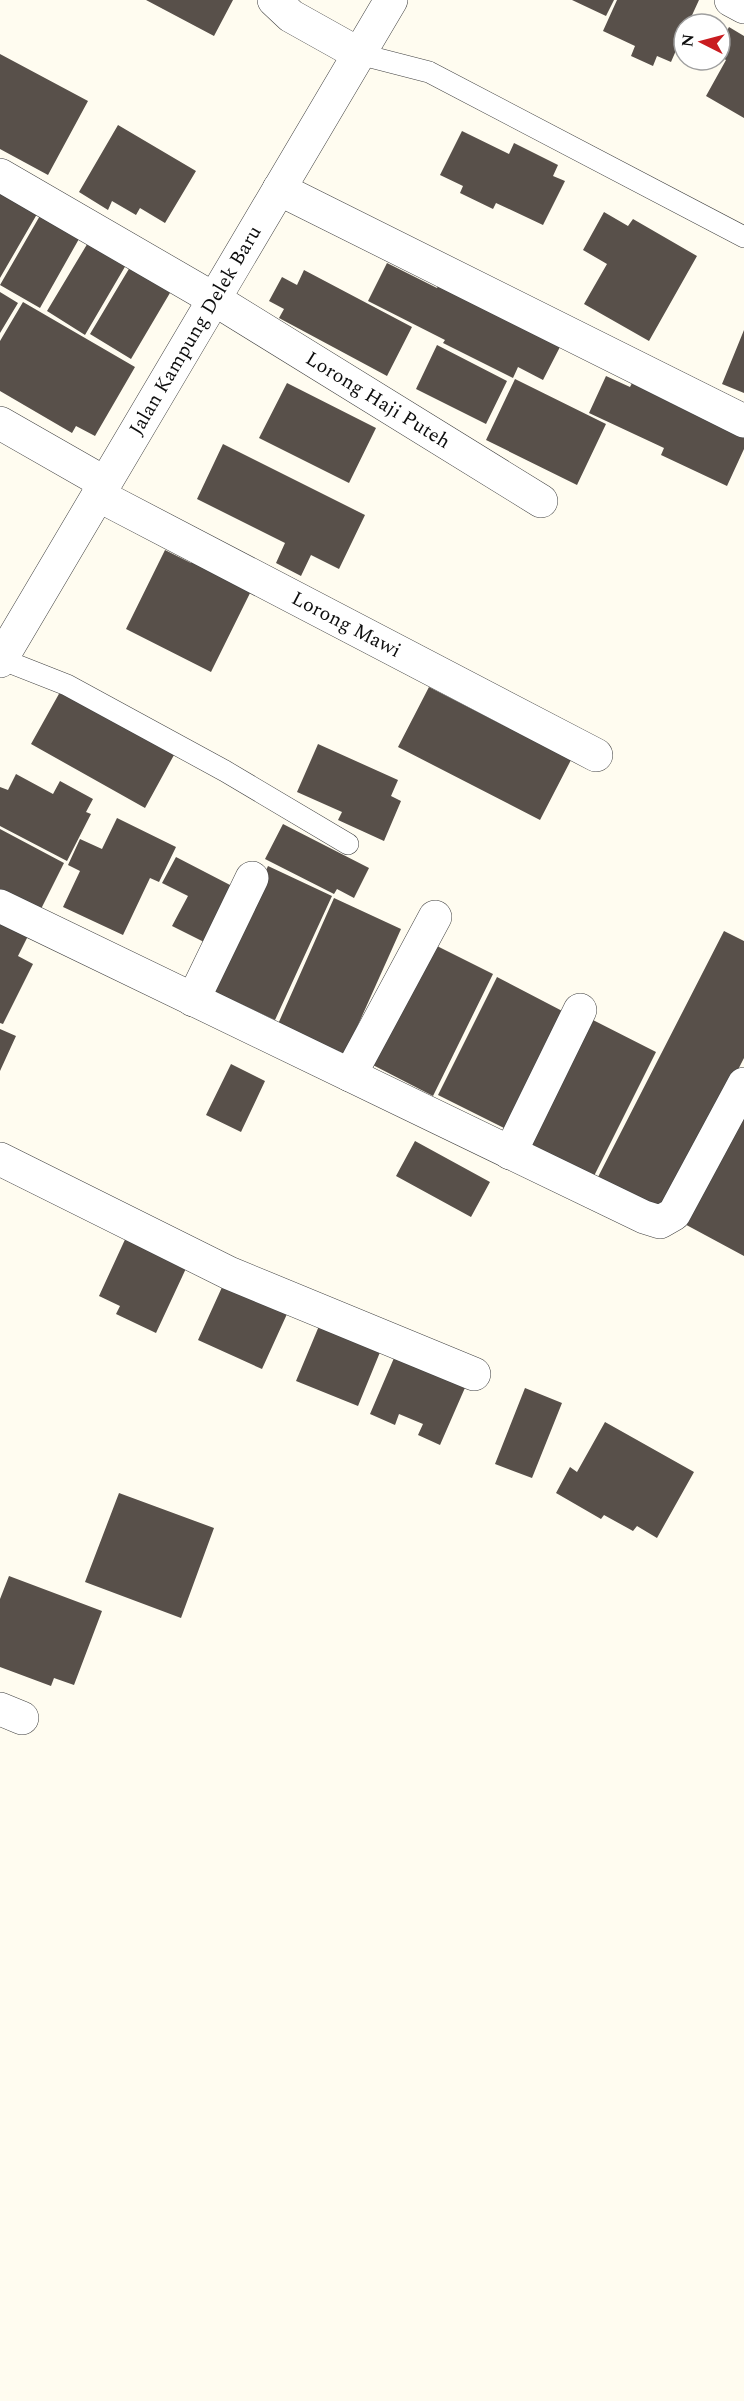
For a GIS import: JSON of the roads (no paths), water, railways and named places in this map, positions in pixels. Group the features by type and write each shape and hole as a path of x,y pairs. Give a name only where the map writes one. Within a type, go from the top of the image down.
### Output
{"street":[{"path":"274,0 291,16 359,54"},
{"name":"Jalan Kampung Delek Baru","path":"0,660 391,0"},
{"path":"731,0 744,7"},
{"name":"Lorong Haji Puteh","path":"0,175 214,299 541,501"},
{"path":"279,189 744,421"},
{"name":"Lorong Mawi","path":"0,423 102,489 596,754"},
{"path":"194,999 252,878"},
{"path":"0,906 510,1153 660,1222 674,1214 744,1084"},
{"path":"350,1075 435,916"},
{"path":"510,1153 580,1010"},
{"path":"0,1159 229,1273 474,1374"}],"lane":[{"path":"359,54 429,72 744,237"},
{"path":"0,660 67,685 225,771 348,844"}]}
